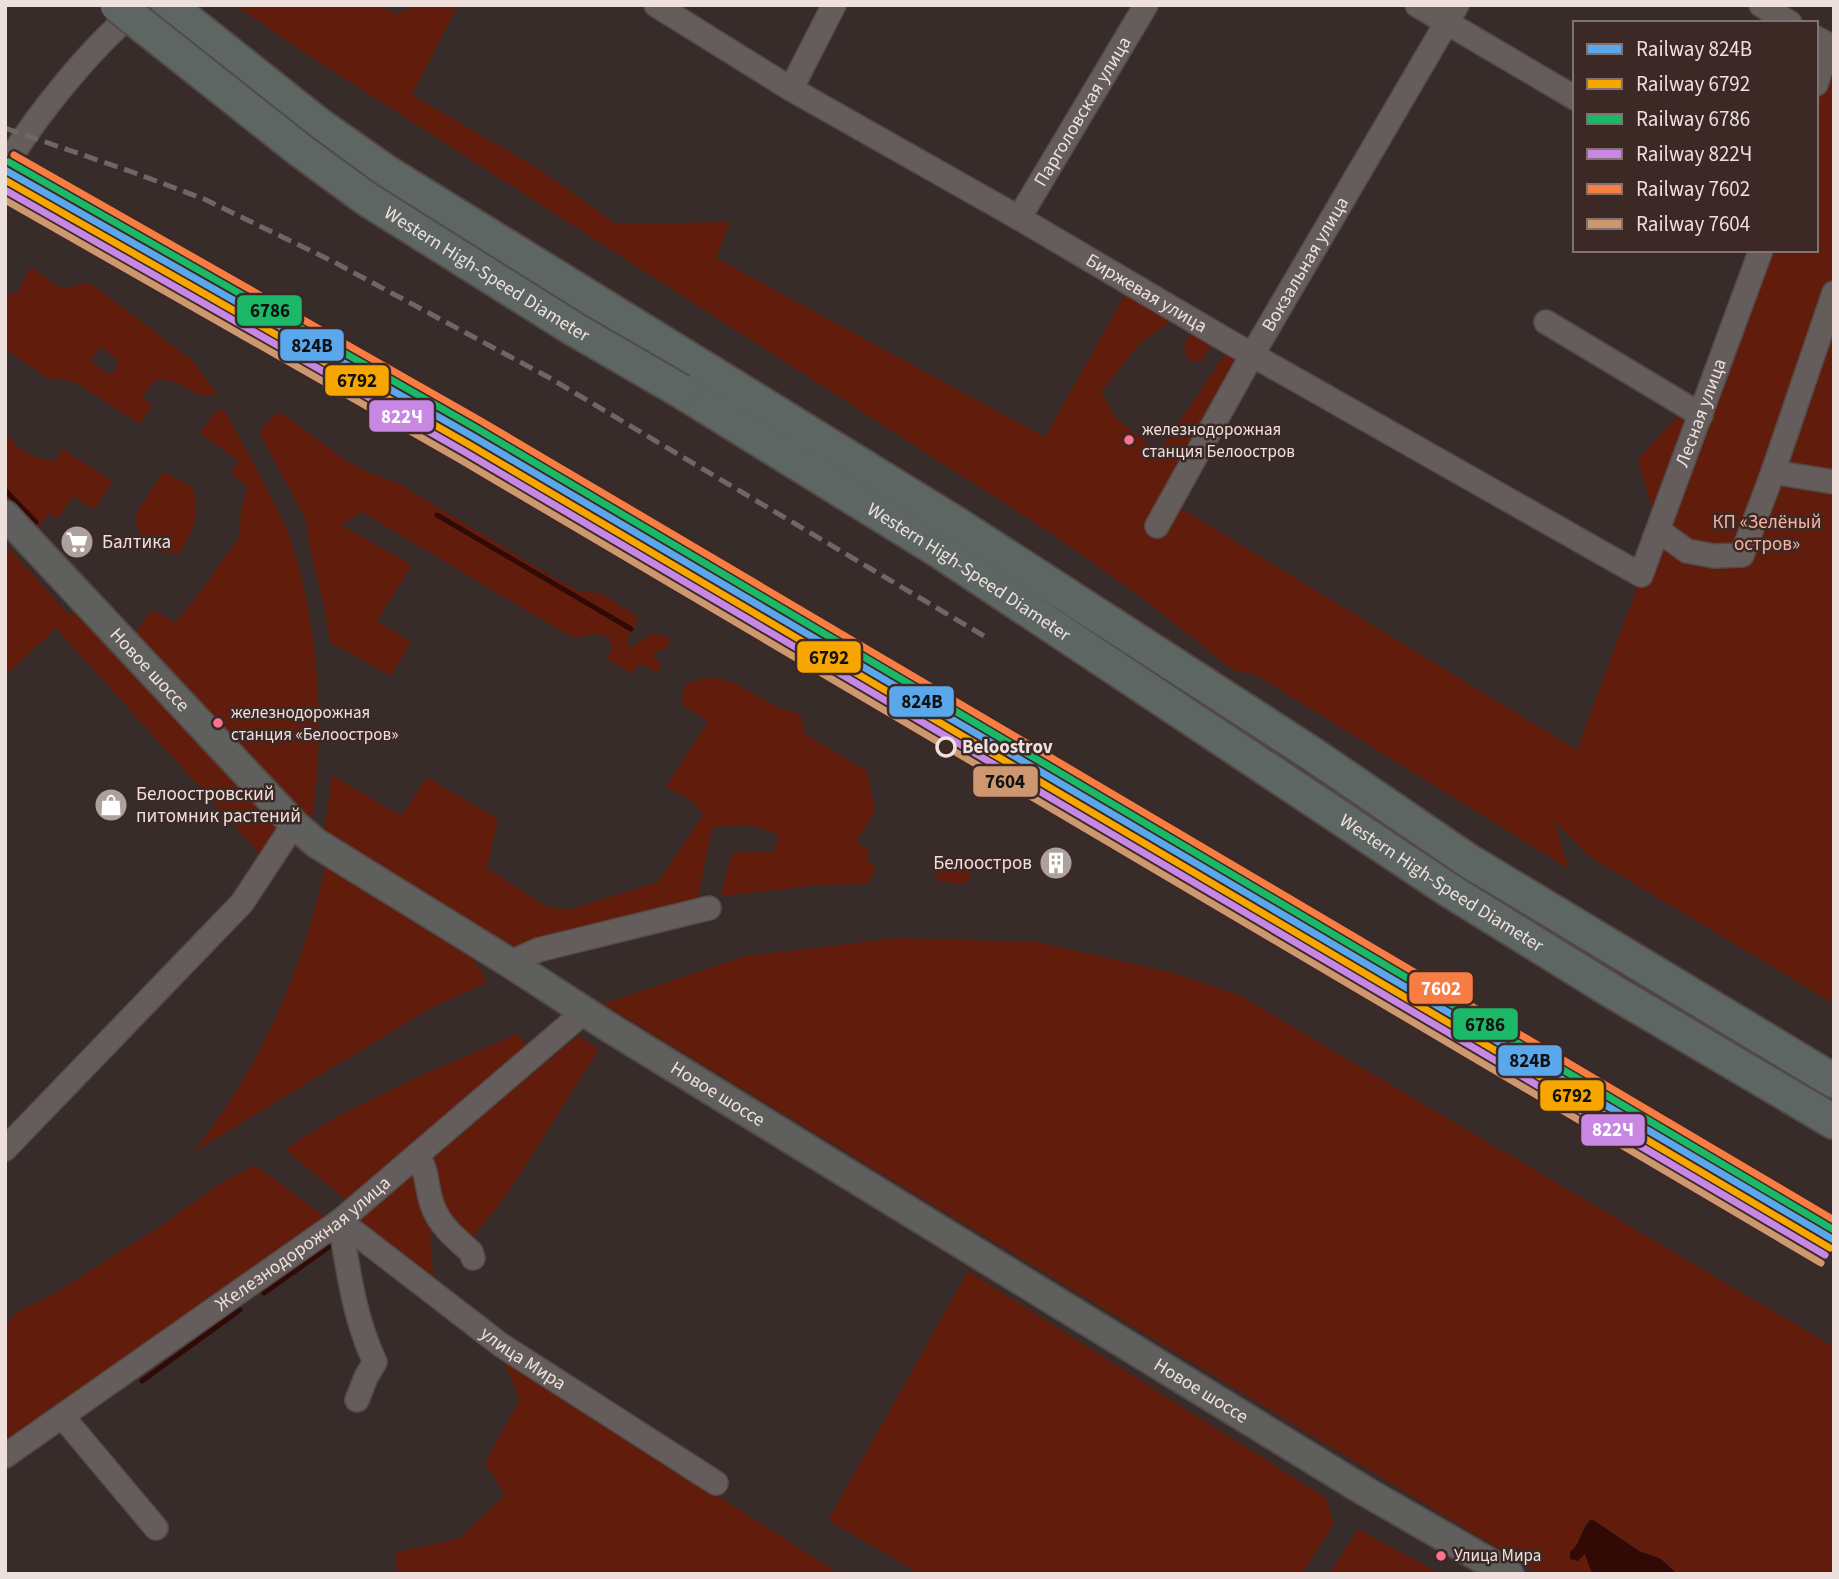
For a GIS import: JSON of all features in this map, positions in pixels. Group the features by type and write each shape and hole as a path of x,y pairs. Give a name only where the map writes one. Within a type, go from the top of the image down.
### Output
{"highway":[{"name":"Western High-Speed Diameter","path":"117,5 300,150 367,199 574,329 689,378 970,533 1312,754 1467,860 1834,1082"},
{"name":"Western High-Speed Diameter","path":"168,5 319,125 941,552 1461,897 1624,998 1834,1122"}],"main road":[{"name":"Новое шоссе","path":"5,515 294,824 316,843 584,1012 1352,1483 1509,1574"}],"street":[{"path":"5,167 75,74 116,26 141,5"},
{"name":"Биржевая улица","path":"656,5 791,89 1641,575"},
{"path":"791,89 834,5"},
{"name":"Парголовская улица","path":"1019,218 1146,5"},
{"path":"1418,5 1452,14 1573,97"},
{"path":"1760,5 1787,21"},
{"name":"Вокзальная улица","path":"1157,526 1252,355 1452,14"},
{"path":"1818,76 1826,46"},
{"name":"Лесная улица","path":"1641,575 1760,252"},
{"path":"1658,530 1687,551 1713,556 1742,555 1834,293"},
{"path":"1546,322 1701,415"},
{"path":"1773,472 1834,482"},
{"path":"5,1149 242,903 294,824"},
{"path":"510,963 538,950 709,908"},
{"name":"Железнодорожная улица","path":"5,1456 340,1221 584,1012"},
{"path":"417,1155 423,1163 432,1206 441,1222 474,1258"},
{"path":"340,1221 352,1291 362,1331 375,1362 357,1400"},
{"name":"улица Мира","path":"340,1221 501,1345 716,1483"},
{"path":"62,1416 156,1528"}],"green space":[{"name":"КП «Зелёный остров»","path":"235,5 378,5 397,14 415,5 458,5 412,95 539,169 616,224 730,222 716,258 1045,437 1131,284 1173,320 1138,345 1101,392 1117,419 1159,452 1226,352 1250,354 1171,502 1577,750 1658,530 1638,459 1716,374 1760,252 1818,252 1818,77 1834,25 1834,1004 1587,855 1551,818 1569,869 1256,675 1233,670 1140,596 1052,534 299,49"},
{"path":"31,267 61,289 87,283 94,286 192,360 218,395 206,396 174,382 156,379 142,397 152,405 140,424 73,381 47,378 5,349 5,302 11,292 16,294","holes":["100,347 117,359 116,371 107,373 90,362"]},
{"path":"1192,332 1212,345 1202,360 1193,362 1185,352"},
{"path":"218,408 224,410 285,525 307,601 319,714 316,789 311,826 132,636 153,609 175,623 239,537 241,509 248,486 231,474 238,461 200,433"},
{"path":"276,413 285,415 342,458 364,471 400,484 556,579 581,592 601,593 638,617 627,641 630,648 651,634 668,636 668,647 655,652 654,656 661,665 659,671 638,665 632,674 607,659 612,647 608,637 592,634 573,638 362,512 341,525 412,565 377,621 411,642 391,676 330,642 306,520 260,434"},
{"path":"5,430 20,449 31,455 55,461 63,449 113,482 93,510 74,496 57,519 49,513 35,531 5,498"},
{"path":"166,473 193,487 195,498 195,522 179,553 162,552 149,545 140,532 135,516 161,474"},
{"path":"5,543 69,615 74,611 285,835 268,863 56,628 5,676 5,652 8,644 5,637"},
{"path":"719,678 735,683 775,706 798,713 802,718 804,733 867,771 875,811 856,842 870,851 866,860 876,867 868,884 820,885 721,896 730,858 739,852 775,851 778,835 751,825 712,827 698,899 516,952 324,834 332,775 401,816 427,777 498,819 487,868 547,907 568,910 658,882 703,815 696,804 666,787 708,721 683,705 682,696 686,684 699,679"},
{"path":"951,860 967,865 970,875 968,881 961,884 939,881 935,875 937,866 942,861"},
{"path":"326,862 468,952 488,982 429,1009 192,1153 238,1088 276,1016 306,940"},
{"path":"897,938 1037,942 1174,973 1239,995 1834,1347 1834,1574 1677,1574 1661,1559 1639,1551 1592,1519 1584,1525 1577,1547 1585,1553 1592,1574 1540,1574 603,1004 745,956"},
{"path":"517,1034 529,1047 346,1200 285,1149 334,1118 417,1077"},
{"path":"578,1036 599,1049 496,1209 473,1237 450,1218 430,1233 434,1284 356,1218"},
{"path":"255,1165 327,1218 5,1445 5,1326 16,1312 55,1293 159,1227 221,1183"},
{"path":"968,1271 1326,1498 1334,1524 1302,1574 920,1574 828,1520"},
{"path":"502,1358 840,1574 397,1574 396,1552 460,1538 505,1495 485,1463 520,1399"},
{"path":"1358,1529 1441,1574 1329,1574"}],"shaded area":[{"path":"1592,1519 1639,1551 1661,1559 1677,1574 1592,1574 1585,1554 1578,1561 1570,1559 1570,1552"}],"waterway":[{"path":"5,490 36,522"},
{"path":"437,515 631,629"},
{"path":"264,1293 329,1247"},
{"path":"142,1381 240,1310"}],"railway":[{"path":"5,128 204,199 332,261 548,377 984,636"}],"rail line":[{"name":"7602","path":"14,155 481,421 1834,1220"},
{"name":"6786","path":"9,162 476,428 1834,1230"},
{"name":"824В","path":"5,170 472,436 1834,1240"},
{"name":"6792","path":"5,180 468,444 1830,1248"},
{"name":"822Ч","path":"5,190 463,451 1825,1255"},
{"name":"7604","path":"5,200 459,459 1821,1263"}],"place":[{"name":"железнодорожная станция Белоостров","path":"1129,440"},
{"name":"Балтика","path":"77,542"},
{"name":"железнодорожная станция «Белоостров»","path":"218,723"},
{"name":"Beloostrov","path":"946,747"},
{"name":"Белоостровский питомник растений","path":"111,805"},
{"name":"Белоостров","path":"1056,863"},
{"name":"Улица Мира","path":"1441,1556"}]}
